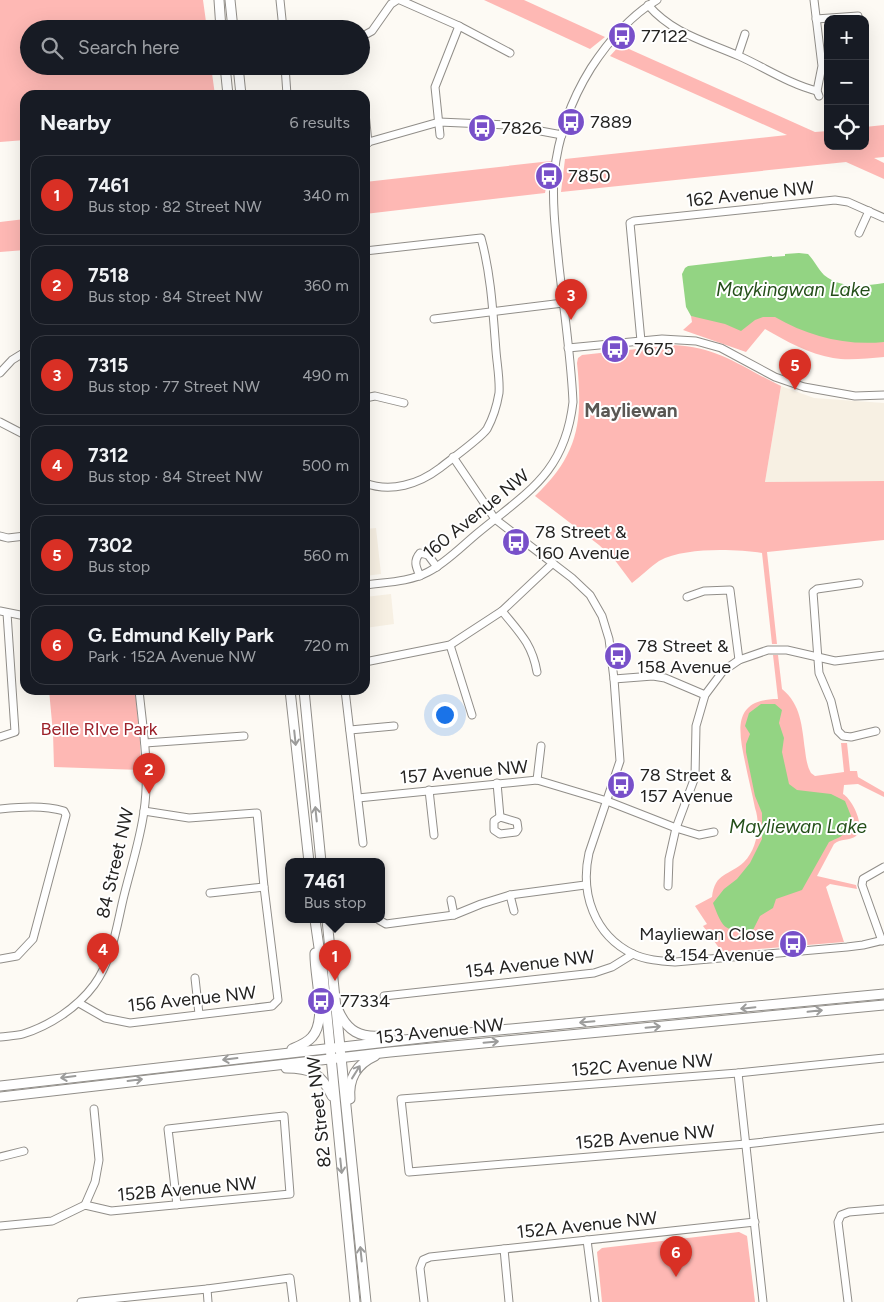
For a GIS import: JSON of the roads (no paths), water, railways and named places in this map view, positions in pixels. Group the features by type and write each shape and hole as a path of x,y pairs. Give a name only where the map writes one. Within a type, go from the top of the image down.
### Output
{"main road":[{"path":"218,0 220,20"},
{"path":"230,0 233,20"},
{"path":"226,75 227,90"},
{"path":"239,75 240,90"},
{"path":"291,695 309,858"},
{"path":"304,695 321,858"},
{"name":"82 Street NW","path":"327,923 366,1302"},
{"path":"278,1053 300,1046 311,1037 318,1024 320,1013 315,961 315,924"},
{"name":"82 Street NW","path":"315,924 322,975 355,1302"},
{"name":"153 Avenue NW","path":"0,1086 457,1034 884,994"},
{"path":"336,1005 345,1023 361,1035 371,1037 425,1032 457,1034"},
{"name":"153 Avenue NW","path":"0,1097 330,1058 884,1005"},
{"path":"353,1171 355,1152 350,1090 351,1080 358,1067 363,1063 377,1055 390,1052"},
{"path":"213,1072 233,1073 300,1068 317,1074 327,1086 334,1100"}],"street":[{"path":"280,0 282,20"},
{"path":"370,32 391,4 398,0 458,26 510,53"},
{"name":"160 Avenue NW","path":"370,584 420,576 437,567 546,475 558,457 565,442 573,402 554,212 554,176 562,135 576,96 603,50 623,28 648,5 657,0"},
{"path":"648,5 658,16 686,35 738,56 818,93 822,66 814,0"},
{"path":"816,19 824,18"},
{"path":"440,135 435,87 458,26"},
{"path":"738,56 745,34"},
{"path":"286,75 287,90"},
{"path":"370,142 438,122 508,125 562,135"},
{"name":"162 Avenue NW","path":"641,342 630,223 634,221 835,200 848,202 884,218"},
{"path":"859,233 869,211"},
{"path":"370,250 481,238 492,311 499,391 495,411 486,431 427,477 404,486 388,487 370,484"},
{"path":"434,320 563,303"},
{"path":"568,348 674,339 696,341 721,348 766,372 804,387 855,396 884,394"},
{"path":"0,373 8,363 20,355"},
{"path":"370,397 376,396 404,403"},
{"path":"0,422 20,432"},
{"path":"453,457 495,519 572,578 590,595 602,616 609,639 614,679 620,761 588,853 586,885 589,901 601,926 616,941 633,954 653,960 674,962 847,947 883,940 862,885 863,878 884,867"},
{"path":"0,536 8,538 20,537"},
{"path":"420,576 415,563 416,557 420,553 428,555 437,567"},
{"path":"370,661 450,645 502,611 553,563"},
{"path":"859,584 817,588 813,592 819,673 831,701 838,731 843,736 851,737 876,731"},
{"path":"687,597 704,590 730,590 739,660"},
{"path":"502,611 524,637 534,656 537,672"},
{"path":"0,737 15,732 3,612 20,615"},
{"path":"450,645 472,715"},
{"path":"668,886 669,859 676,828 695,778 696,726 705,695 723,671 739,660 768,650 787,650 835,661 884,656"},
{"path":"614,679 653,676 665,678 705,695"},
{"name":"84 Street NW","path":"79,1003 101,974 113,944 144,811 146,773 140,695"},
{"path":"346,695 363,843"},
{"path":"350,730 394,726"},
{"path":"145,743 244,736"},
{"path":"537,780 541,746"},
{"name":"157 Avenue NW","path":"358,798 537,780 607,801 699,835 714,832"},
{"path":"497,783 500,817"},
{"path":"429,790 434,835"},
{"path":"0,809 23,806 57,809 64,810 66,815 33,939 17,956 0,960"},
{"path":"144,811 189,818 257,813 264,887 210,893"},
{"path":"384,923 454,915 510,895 586,885"},
{"name":"156 Avenue NW","path":"79,1003 105,1018 130,1023 272,1006 278,1000 264,887"},
{"path":"510,895 514,911"},
{"path":"450,900 454,915"},
{"name":"154 Avenue NW","path":"384,996 594,973 612,967 633,954"},
{"path":"195,978 199,1014"},
{"path":"0,1037 22,1034 53,1021 79,1003"},
{"name":"152C Avenue NW","path":"409,1172 401,1099 738,1073 884,1058"},
{"path":"738,1073 763,1302"},
{"path":"0,1226 52,1221 85,1205 96,1182 99,1160 94,1109"},
{"name":"152B Avenue NW","path":"85,1205 112,1211 177,1205 290,1194 284,1116 168,1129 177,1205"},
{"name":"152B Avenue NW","path":"409,1172 746,1144 884,1128"},
{"path":"0,1157 24,1152"},
{"path":"848,1302 838,1222 841,1215 849,1212 884,1209"},
{"name":"152A Avenue NW","path":"424,1302 420,1268 422,1260 430,1257 755,1222"},
{"path":"587,1240 594,1302"},
{"path":"504,1249 509,1302"},
{"path":"81,1302 290,1278 293,1302"},
{"path":"207,1289 208,1302"}],"water":[{"name":"Maykingwan Lake","path":"799,253 808,254 824,275 838,283 861,285 884,283 884,342 869,343 827,338 800,329 775,317 763,317 755,320 741,331 725,324 691,316 686,307 682,274 688,266"},
{"name":"Mayliewan Lake","path":"761,704 775,704 782,710 779,723 784,738 782,752 789,784 797,790 831,794 845,801 851,816 851,828 840,837 829,842 802,890 776,899 773,908 760,916 753,930 736,930 726,927 722,923 713,903 750,863 762,839 762,813 755,796 746,752 746,744 750,734 745,726 749,713"}],"place":[{"name":"77122","path":"622,36"},
{"name":"7889","path":"571,122"},
{"name":"7826","path":"482,128"},
{"name":"7850","path":"549,176"},
{"name":"7315","path":"571,320"},
{"name":"7675","path":"615,349"},
{"name":"7302","path":"795,390"},
{"name":"78 Street & 160 Avenue","path":"516,542"},
{"name":"78 Street & 158 Avenue","path":"618,656"},
{"name":"78 Street & 157 Avenue","path":"621,785"},
{"name":"7518","path":"149,794"},
{"name":"Mayliewan Close & 154 Avenue","path":"793,944"},
{"name":"7312","path":"103,974"},
{"name":"7461","path":"335,981"},
{"name":"77334","path":"321,1001"},
{"name":"G. Edmund Kelly Park","path":"676,1277"}],"district":[{"name":"Mayliewan","path":"631,410"}],"park label":[{"name":"Belle RIve Park","path":"99,729"}]}
